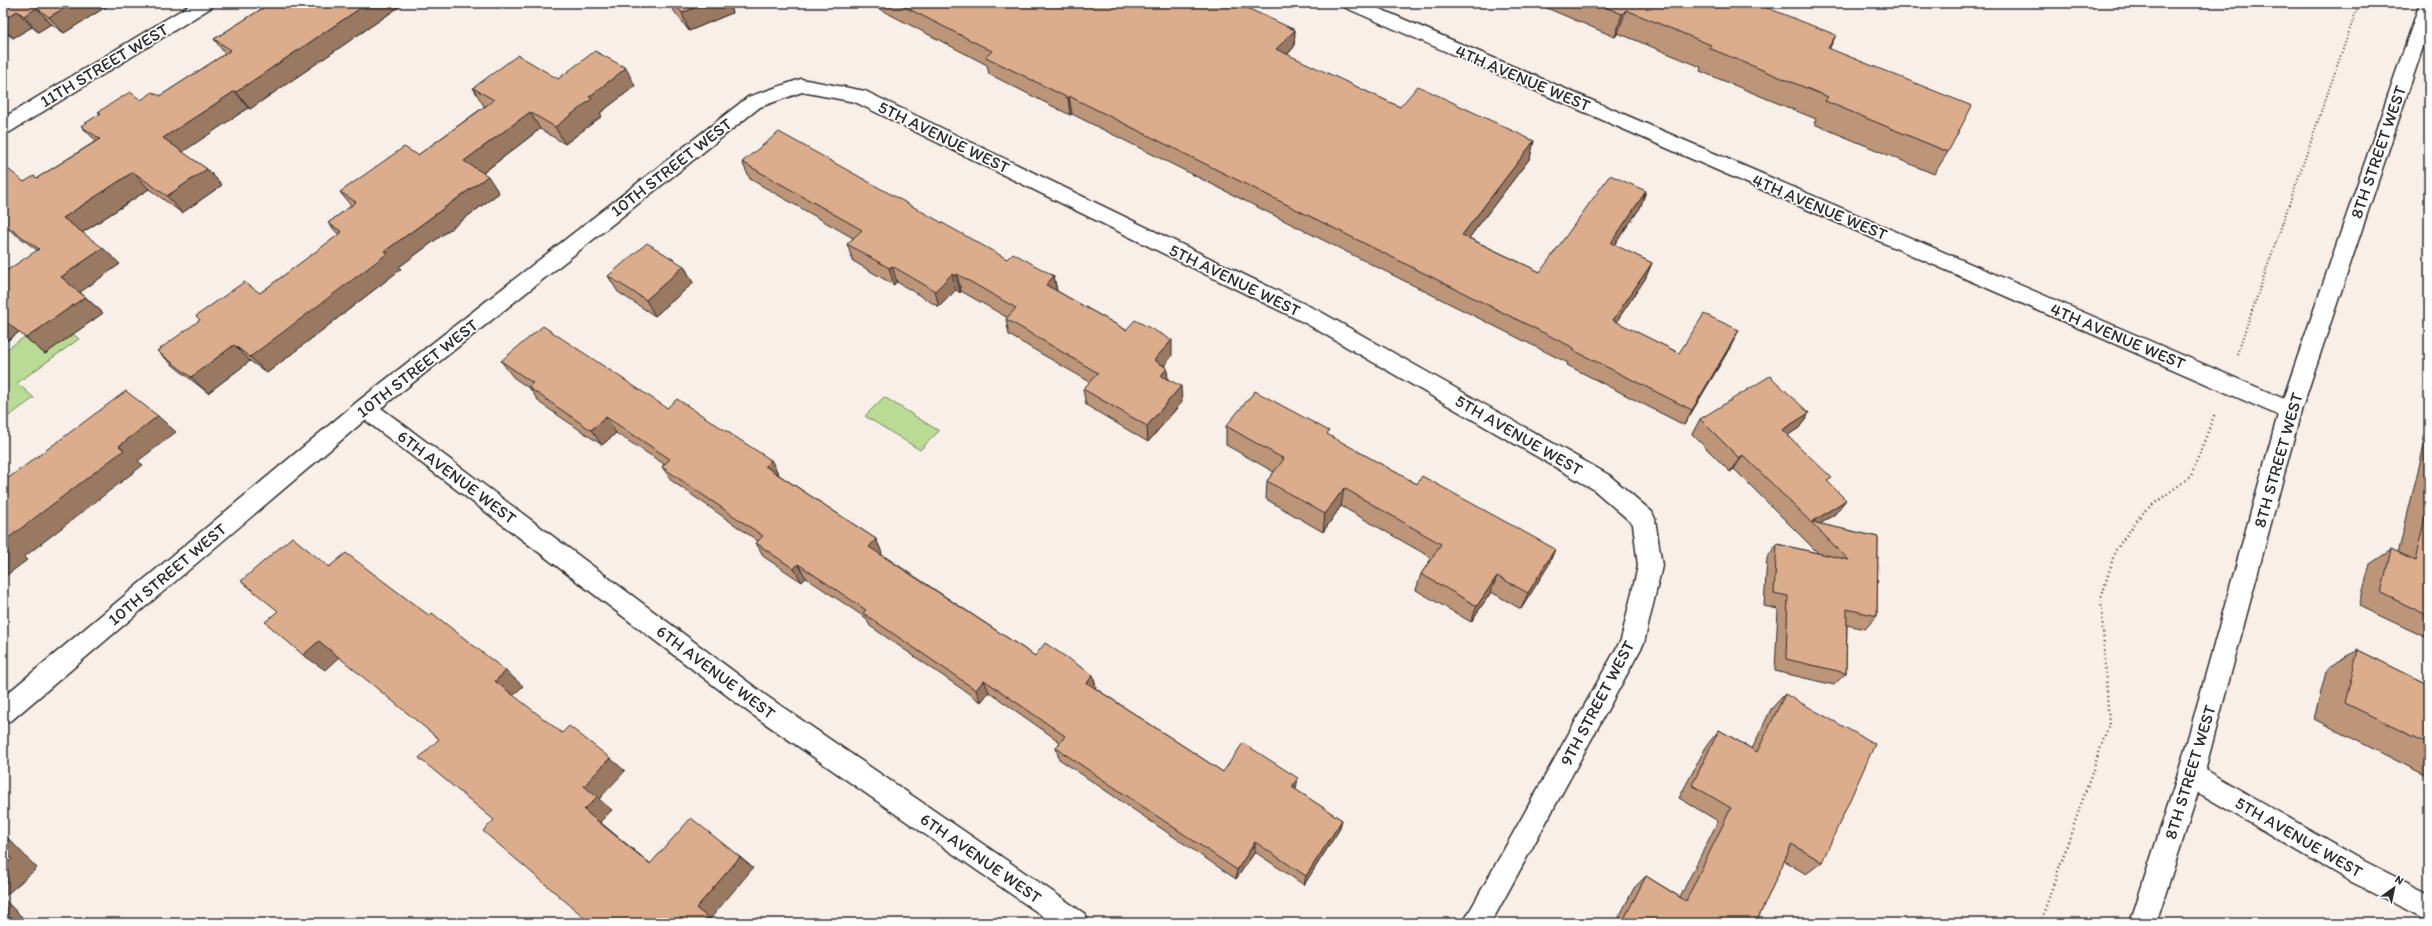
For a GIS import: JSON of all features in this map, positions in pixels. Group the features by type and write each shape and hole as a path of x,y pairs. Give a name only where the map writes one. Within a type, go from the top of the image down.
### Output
{"street":[{"name":"11TH STREET WEST","path":"3,127 206,3"},
{"name":"4TH AVENUE WEST","path":"1350,3 2290,411"},
{"name":"8TH STREET WEST","path":"2143,923 2192,774 2290,411 2429,3"},
{"name":"10TH STREET WEST","path":"3,712 365,408 754,102 801,85 859,96"},
{"name":"5TH AVENUE WEST","path":"859,96 1314,318 1601,482"},
{"name":"6TH AVENUE WEST","path":"365,408 759,705 1076,923"},
{"name":"9TH STREET WEST","path":"1476,923 1632,643 1650,566 1644,519 1601,482"},
{"name":"5TH AVENUE WEST","path":"2192,774 2355,870 2429,908"}],"path":[{"path":"2040,923 2109,724 2100,599 2115,551 2143,512 2191,476 2227,383 2359,3"}],"green space":[{"path":"52,318 79,339 17,383 34,398 3,420 3,352"},
{"path":"884,397 939,431 920,450 865,416"}],"building":[{"path":"3,3 73,3 49,17 37,8 24,16 17,11 3,20"},
{"path":"271,3 368,3 236,92 235,91 163,138 207,169 167,196 133,172 63,218 103,248 61,277 85,297 26,338 3,319 3,273 39,249 3,223 3,172 8,169 24,182 34,176 37,178 100,139 81,126 101,113 98,112 130,92 141,100 153,92 160,96 231,50 214,39"},
{"path":"674,3 705,3 682,13"},
{"path":"897,3 1229,3 1243,9 1245,7 1295,30 1276,49 1400,107 1418,86 1534,141 1462,235 1540,272 1610,175 1646,191 1611,243 1652,263 1613,320 1679,353 1704,314 1739,330 1692,410 1573,350 1574,348 1069,96 1068,98 986,57 992,51"},
{"path":"1595,3 1755,3 1836,35 1828,48 1972,106 1948,152 1825,101 1828,97 1709,48 1711,45 1626,10 1622,14"},
{"path":"595,51 626,68 589,97 593,98 555,127 530,112 464,161 488,176 385,251 388,253 250,357 234,345 191,377 157,351 200,320 196,316 244,282 260,293 342,232 328,223 356,202 340,192 404,147 418,155 494,100 473,88 518,55 558,79"},
{"path":"779,132 1007,259 1013,253 1054,276 1046,285 1126,330 1135,320 1172,340 1154,360 1167,368 1161,376 1181,386 1147,426 1083,389 1098,373 1006,319 1016,308 957,274 955,276 952,274 935,291 892,266 889,268 847,244 862,230 742,162"},
{"path":"647,243 684,266 646,300 608,276"},
{"path":"543,326 667,408 677,399 771,460 765,466 876,539 869,547 1035,656 1045,643 1093,675 1087,683 1223,772 1243,743 1298,778 1292,787 1342,820 1306,876 1255,842 1237,870 1056,748 1065,736 984,680 976,690 863,613 866,610 798,564 794,569 756,543 763,536 662,467 670,459 606,417 591,430 528,387 533,383 501,361"},
{"path":"1770,376 1809,413 1782,430 1832,478 1827,481 1846,500 1812,522 1878,537 1877,616 1847,609 1846,673 1786,659 1788,596 1774,593 1777,544 1849,560 1743,455 1739,458 1700,419"},
{"path":"126,391 158,416 119,446 124,450 3,542 3,482"},
{"path":"1255,391 1329,431 1327,434 1417,484 1422,476 1555,549 1528,593 1497,576 1477,606 1421,574 1441,544 1344,488 1325,514 1267,481 1284,459 1226,426"},
{"path":"2429,500 2429,616 2381,593 2391,550 2415,561"},
{"path":"292,537 329,567 346,553 430,616 432,613 506,671 495,681 562,733 569,726 610,758 584,786 597,797 584,810 650,864 691,818 740,857 696,908 714,923 580,923 585,918 483,831 494,820 419,758 439,739 319,641 303,655 265,622 278,611 241,581"},
{"path":"2358,650 2429,685 2429,744 2345,703"},
{"path":"1785,694 1875,744 1822,862 1792,844 1756,923 1622,923 1646,876 1686,901 1731,808 1692,785 1719,730 1757,752"},
{"path":"3,849 12,859 3,867"},
{"path":"3,915 11,923 3,923"}]}
